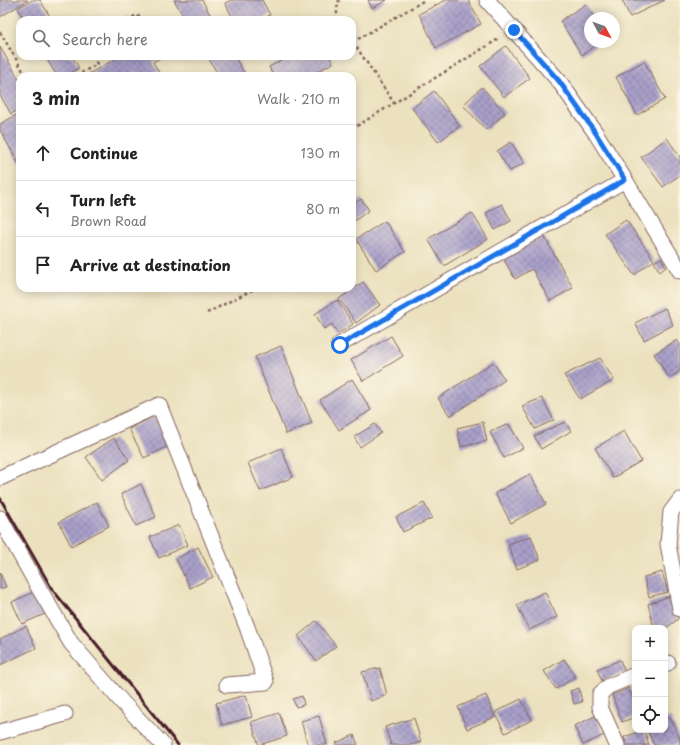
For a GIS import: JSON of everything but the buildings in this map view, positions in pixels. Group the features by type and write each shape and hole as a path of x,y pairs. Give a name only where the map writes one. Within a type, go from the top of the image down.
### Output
{"street":[{"path":"487,0 559,81 595,132 680,270"},
{"path":"340,345 625,180"},
{"path":"0,478 159,405 247,627 266,682 227,685"},
{"path":"680,500 672,512 668,544 680,609"},
{"path":"0,518 40,590 72,643 122,702 163,745"},
{"path":"617,745 600,707 600,694 609,686 632,676"},
{"path":"0,732 65,714"}],"path":[{"path":"337,16 339,0"},
{"path":"356,40 425,0"},
{"path":"356,127 514,30"},
{"path":"0,32 16,59"},
{"path":"356,48 394,103"},
{"path":"17,60 24,72"},
{"path":"83,72 97,64 95,60"},
{"path":"207,313 249,292"}],"railway":[{"path":"0,498 52,589 178,745"}],"route":[{"path":"340,345 625,180 595,132 559,81 514,30"}]}
